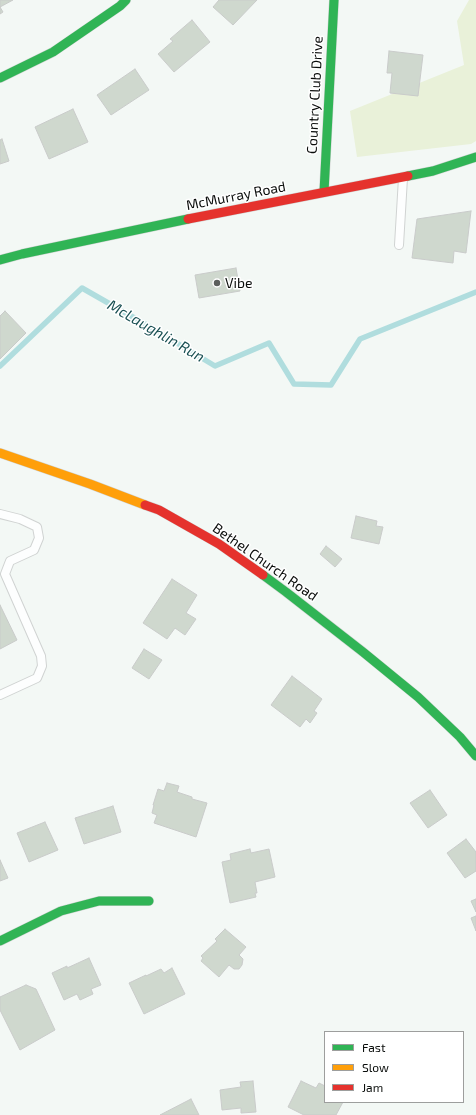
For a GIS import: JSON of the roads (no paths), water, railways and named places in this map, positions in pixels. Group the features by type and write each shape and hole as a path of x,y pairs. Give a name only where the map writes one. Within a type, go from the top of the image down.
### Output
{"street":[{"path":"0,78 53,52 120,6 126,0"},
{"name":"Country Club Drive","path":"324,192 334,0"},
{"name":"McMurray Road","path":"0,260 198,217 403,177 476,157"},
{"name":"Bethel Church Road","path":"0,453 159,510 219,544 286,592 376,662 418,697 460,737 476,756"},
{"path":"0,941 61,911 99,901 149,901"}],"lane":[{"path":"399,245 403,177"},
{"path":"0,514 20,519 36,527 39,538 34,550 10,561 5,574 41,656 42,666 37,678 0,695"}],"waterway":[{"name":"McLaughlin Run","path":"0,366 82,288 215,366 269,343 294,384 331,385 360,339 476,292"}],"place":[{"name":"Vibe","path":"217,283"}]}
